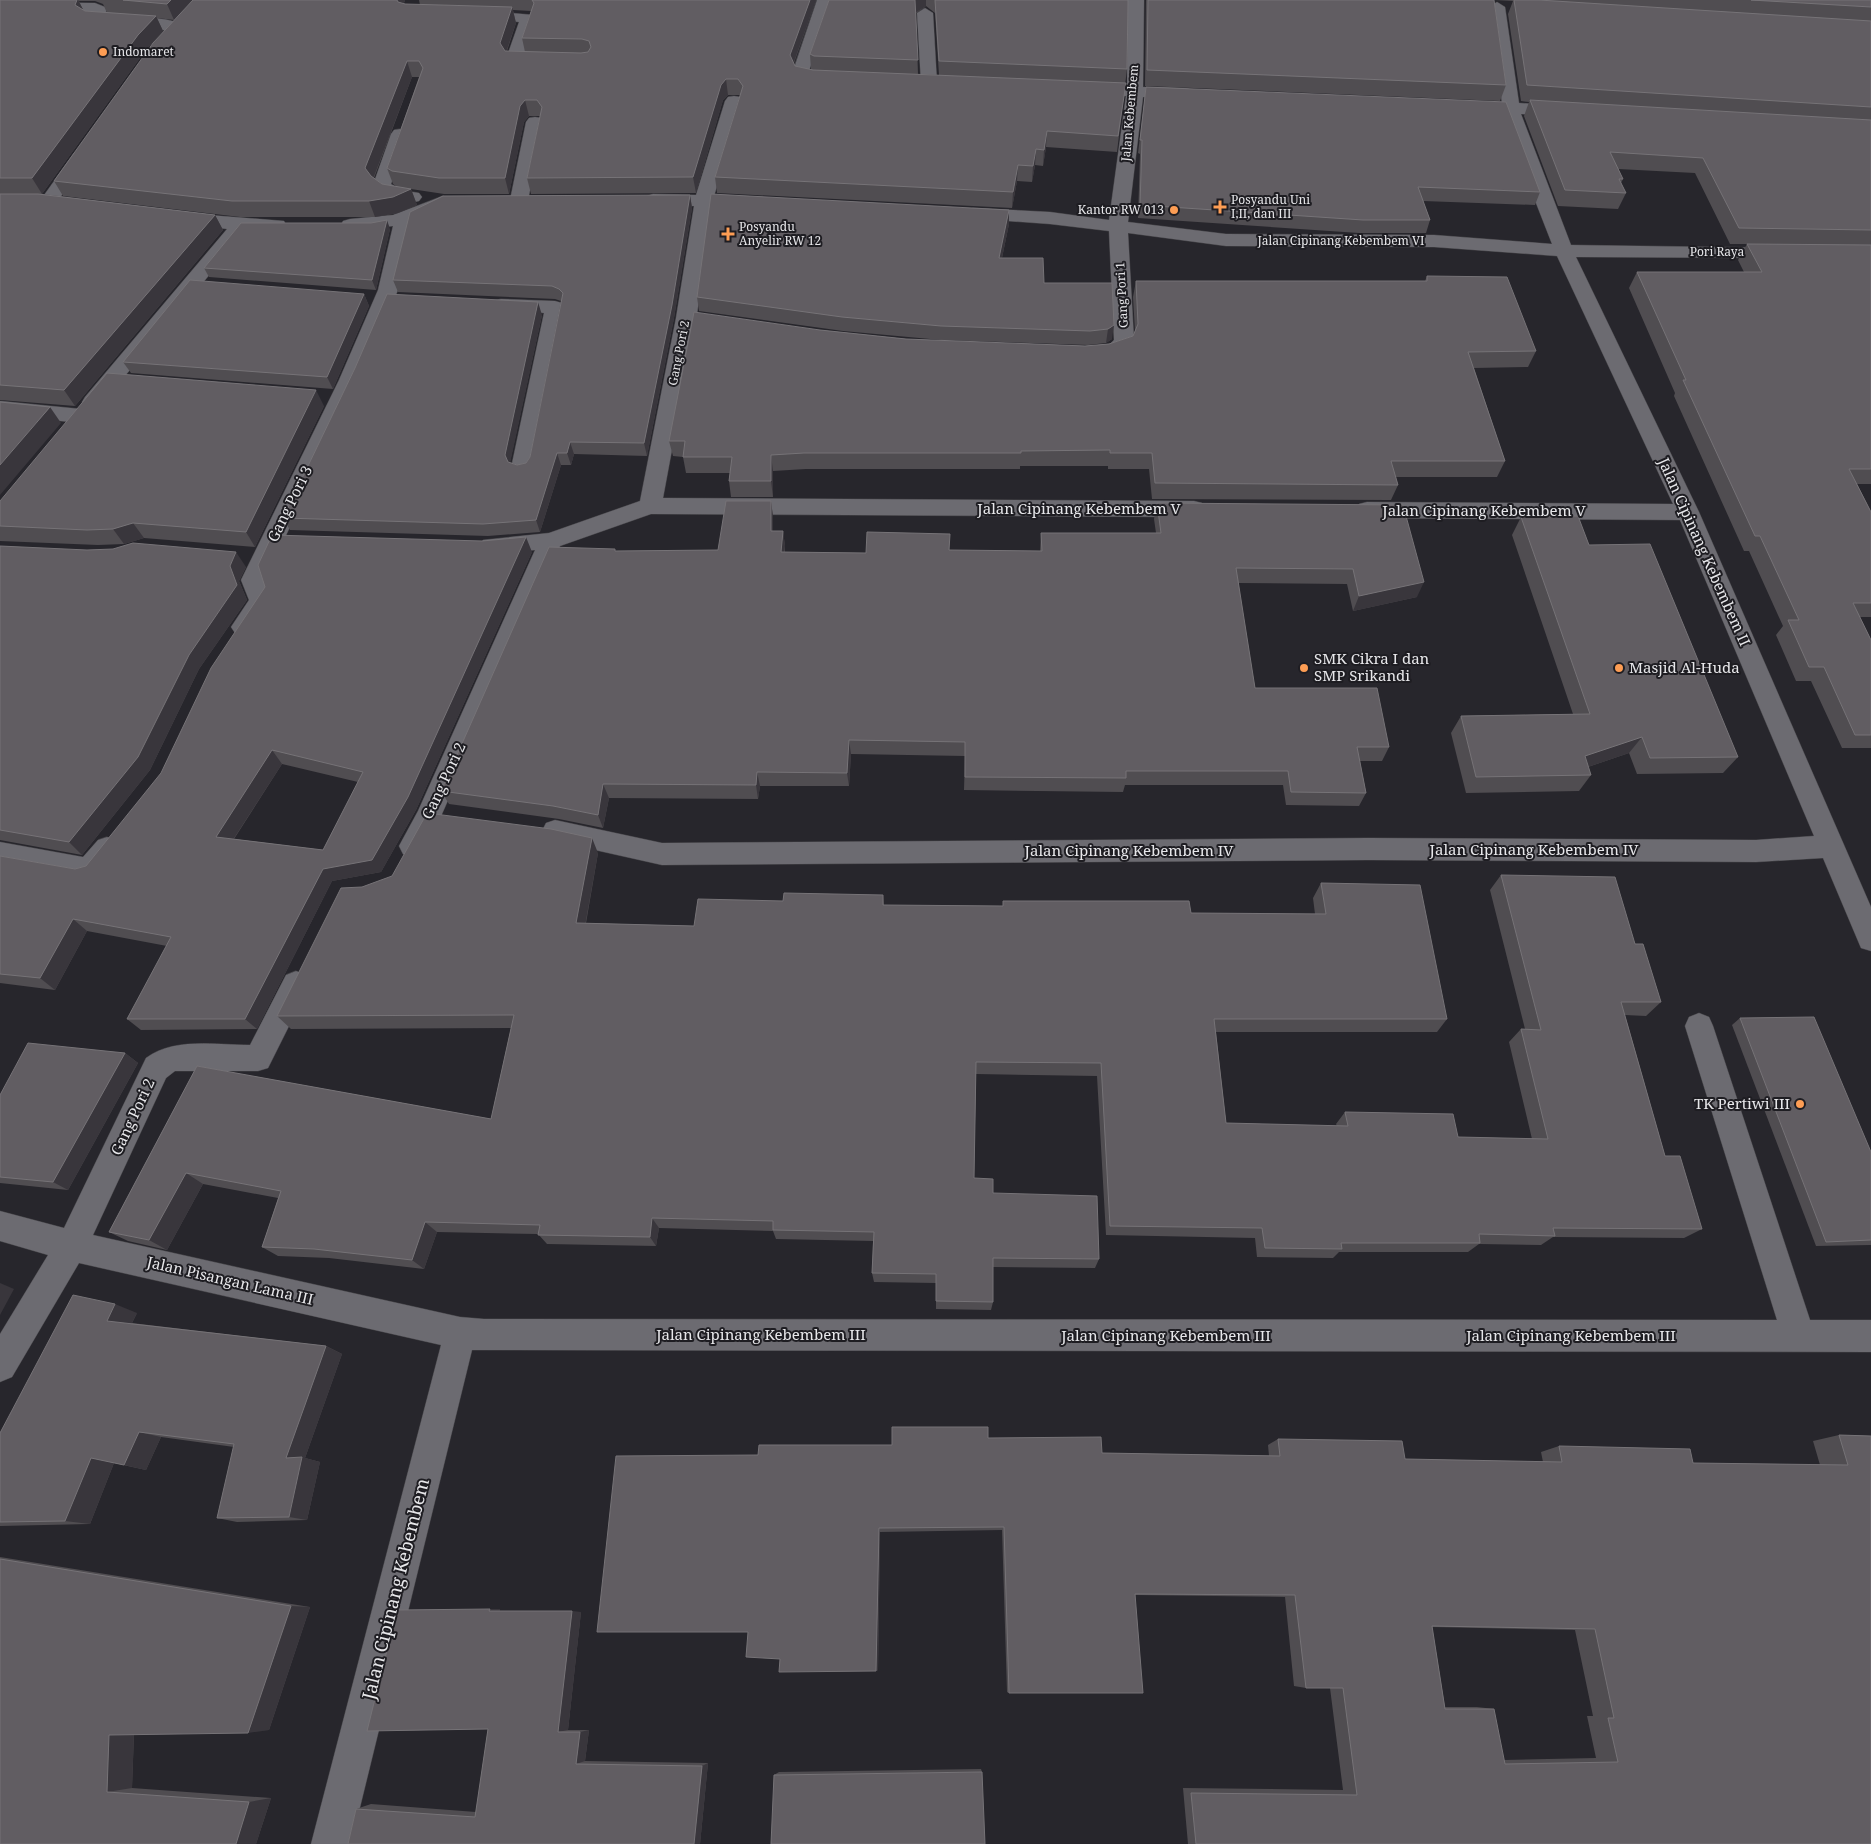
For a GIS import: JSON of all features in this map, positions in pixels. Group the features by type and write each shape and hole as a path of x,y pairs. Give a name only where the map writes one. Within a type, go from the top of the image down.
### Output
{"street":[{"path":"825,0 801,71 803,76 814,79 852,80"},
{"name":"Jalan Kebembem","path":"1118,225 1135,91 1136,0"},
{"path":"1478,6 1517,8"},
{"path":"0,7 95,8 99,10 93,20 133,21 177,27"},
{"name":"Jalan Cipinang Kebembem II","path":"1497,7 1509,108 1561,245 1688,512 1871,939"},
{"path":"165,41 190,14"},
{"path":"457,14 526,16 528,18 514,59 522,62 558,62"},
{"path":"910,82 938,83 925,14"},
{"path":"1068,90 1204,94"},
{"name":"Gang Pori 2","path":"650,506 686,318 704,200 734,100"},
{"path":"1450,105 1577,112"},
{"path":"405,120 382,186 386,191 393,194 444,202 463,202"},
{"path":"519,200 535,122"},
{"path":"48,202 92,140"},
{"path":"500,201 538,200"},
{"path":"636,200 704,200 763,203"},
{"path":"29,202 67,205"},
{"path":"336,226 375,226 404,220 444,202"},
{"name":"Jalan Cipinang Kebembem VI","path":"951,212 1050,218 1226,240 1434,241 1561,245"},
{"path":"163,216 240,226 298,226"},
{"name":"Gang Pori 3","path":"230,647 261,601 253,580 268,549 331,397 384,299 404,220"},
{"name":"Gang Pori 1","path":"1075,352 1115,350 1122,346 1124,340 1118,225"},
{"path":"0,408 74,423 110,380 199,285 240,226"},
{"name":"Pori Raya","path":"1561,245 1797,246"},
{"path":"479,304 556,307 522,468"},
{"path":"686,318 745,328"},
{"path":"110,380 139,382"},
{"name":"Jalan Cipinang Kebembem V","path":"468,545 551,541 650,506 1218,510"},
{"name":"Jalan Cipinang Kebembem V","path":"1348,510 1688,512"},
{"name":"Gang Pori 2","path":"400,866 429,815 551,541"},
{"path":"429,815 457,819"},
{"name":"Jalan Cipinang Kebembem IV","path":"532,828 662,854 1358,849 1756,851 1831,846"},
{"path":"0,853 89,869 120,831"},
{"name":"Gang Pori 2","path":"72,1246 156,1068 164,1062 175,1058 258,1058 308,960"},
{"path":"1699,1026 1800,1336"},
{"name":"Jalan Pisangan Lama III","path":"0,1226 72,1246 460,1333"},
{"path":"0,1365 72,1246"},
{"name":"Jalan Cipinang Kebembem III","path":"460,1333 534,1335 1871,1336"},
{"name":"Jalan Cipinang Kebembem","path":"332,1844 460,1333"}],"building":[{"path":"0,0 77,0 75,5 85,11 156,16 138,35 32,178 0,178"},
{"path":"123,0 171,0 167,4"},
{"path":"193,0 397,0 405,4 512,7 500,43 505,51 581,53 588,52 591,47 589,41 582,39 522,38 534,3 532,0 810,0 790,55 795,66 813,70 1126,83 1118,136 1047,131 1044,150 1036,149 1033,166 1018,165 1013,192 715,177 743,86 738,79 726,79 721,85 693,177 527,178 542,107 537,100 525,100 520,106 505,178 439,178 392,171 387,168 423,68 419,61 407,61 365,168 371,176 382,184 411,189 393,197 369,201 232,201 54,181 153,43"},
{"path":"829,0 915,0 918,60 814,56 810,54"},
{"path":"935,0 1128,0 1127,69 939,61"},
{"path":"1148,0 1494,0 1506,85 1147,70"},
{"path":"1514,0 1871,21 1871,107 1527,85"},
{"path":"1751,0 1871,0 1871,7"},
{"path":"1146,87 1506,102 1540,192 1418,187 1430,220 1363,220 1140,205 1142,140 1140,140"},
{"path":"1530,100 1871,120 1871,230 1739,228 1703,158 1610,152 1623,179 1619,179 1626,193 1565,190"},
{"path":"0,194 38,194 215,215 64,390 0,385"},
{"path":"711,194 1009,210 999,258 1043,258 1044,283 1112,283 1114,325 1108,329 1090,331 941,326 842,317 697,297"},
{"path":"690,195 672,305 644,443 570,442 567,453 557,453 536,520 483,524 283,518 355,368 387,294 538,302 505,455 508,462 517,465 526,463 530,457 563,293 552,286 393,280 410,212 443,196"},
{"path":"387,220 372,280 204,268 241,223 371,223"},
{"path":"1747,244 1871,245 1871,469 1849,469 1871,512 1871,603 1853,603 1871,640 1871,735 1855,735 1824,667 1809,667 1788,620 1799,620 1760,536 1755,536 1683,380 1686,380 1637,272 1762,272"},
{"path":"1427,276 1507,277 1536,351 1468,352 1505,461 1391,461 1398,485 1155,483 1152,453 1110,453 1110,450 1021,451 1021,453 804,453 771,455 771,481 729,481 732,457 683,457 685,441 669,441 694,312 820,330 906,339 1085,346 1109,344 1133,336 1138,324 1136,281 1427,281"},
{"path":"190,280 364,294 327,377 123,362"},
{"path":"107,373 316,390 246,532 133,523 113,529 87,530 0,526 0,501"},
{"path":"0,402 50,407 0,465"},
{"path":"726,501 771,501 771,531 783,531 781,552 866,553 867,532 950,534 949,550 1042,551 1041,533 1161,533 1157,503 1403,505 1424,582 1359,596 1353,569 1236,568 1255,688 1377,688 1389,747 1357,747 1366,793 1291,792 1288,771 1126,771 1126,778 965,777 965,742 849,740 847,773 757,772 756,785 603,784 598,815 553,806 441,791 549,547 615,549 615,551 718,550"},
{"name":"Masjid Al-Huda","path":"1578,516 1589,545 1650,544 1738,757 1650,758 1642,737 1585,756 1591,775 1476,777 1461,716 1590,714 1521,517"},
{"path":"272,535 482,541 526,537 408,797 372,860 323,869 245,1019 127,1019 171,937 73,919 40,978 0,974 0,856 75,869 86,866 161,773 211,668 265,587 258,565","holes":["272,750 363,772 323,850 216,837"]},
{"path":"133,543 236,552 230,566 237,585 189,655 138,757 69,842 0,830 0,546 87,550 113,549"},
{"path":"427,813 551,829 592,838 576,923 694,926 698,899 783,901 784,893 883,895 883,905 1003,906 1003,901 1189,901 1191,913 1326,914 1321,883 1420,885 1447,1019 1214,1019 1226,1123 1348,1126 1345,1112 1453,1114 1458,1137 1548,1139 1521,1029 1541,1030 1501,875 1615,877 1635,944 1643,944 1661,1002 1621,1002 1665,1156 1680,1156 1702,1229 1553,1228 1555,1236 1479,1234 1480,1243 1341,1243 1342,1249 1265,1248 1262,1228 1110,1226 1101,1063 976,1062 974,1178 993,1179 993,1193 1097,1196 1099,1259 993,1258 993,1302 936,1301 936,1274 872,1273 874,1232 773,1230 773,1221 652,1218 650,1237 538,1235 540,1225 425,1222 412,1260 314,1249 262,1247 281,1191 186,1173 149,1240 109,1232 197,1066 491,1119 514,1015 277,1016 341,888 362,887 392,876"},
{"name":"TK Pertiwi III","path":"1814,1017 1871,1152 1871,1240 1826,1242 1740,1018"},
{"path":"28,1043 125,1053 53,1182 0,1177 0,1095"},
{"path":"73,1295 115,1304 107,1321 326,1346 286,1458 302,1457 289,1517 217,1518 234,1444 139,1432 124,1465 91,1458 65,1521 0,1522 0,1433"},
{"path":"892,1427 988,1427 988,1438 1101,1437 1102,1453 1280,1456 1278,1439 1402,1441 1405,1459 1562,1462 1559,1446 1690,1449 1693,1463 1848,1465 1839,1435 1871,1436 1871,1844 1196,1844 1191,1793 1357,1795 1343,1688 1306,1688 1295,1595 1135,1594 1143,1693 1009,1693 1004,1527 879,1528 876,1671 779,1672 780,1659 746,1657 748,1632 597,1632 616,1456 758,1455 759,1445 892,1445","holes":["1432,1626 1595,1629 1614,1718 1608,1718 1618,1762 1505,1764 1494,1709 1445,1709"]},
{"path":"0,1559 291,1606 248,1733 109,1735 107,1792 249,1802 236,1844 0,1844"},
{"path":"490,1609 489,1611 572,1611 558,1732 580,1732 576,1764 702,1766 694,1844 348,1844 356,1809 475,1817 488,1729 367,1731 397,1610"},
{"path":"982,1772 985,1844 771,1844 774,1775"}],"place":[{"name":"Indomaret","path":"103,52"},
{"name":"Posyandu Uni I,II, dan III","path":"1220,207"},
{"name":"Kantor RW 013","path":"1174,210"},
{"name":"Posyandu Anyelir RW 12","path":"728,234"},
{"name":"SMK Cikra I dan SMP Srikandi","path":"1304,668"},
{"name":"Masjid Al-Huda","path":"1619,668"},
{"name":"TK Pertiwi III","path":"1800,1104"}]}
